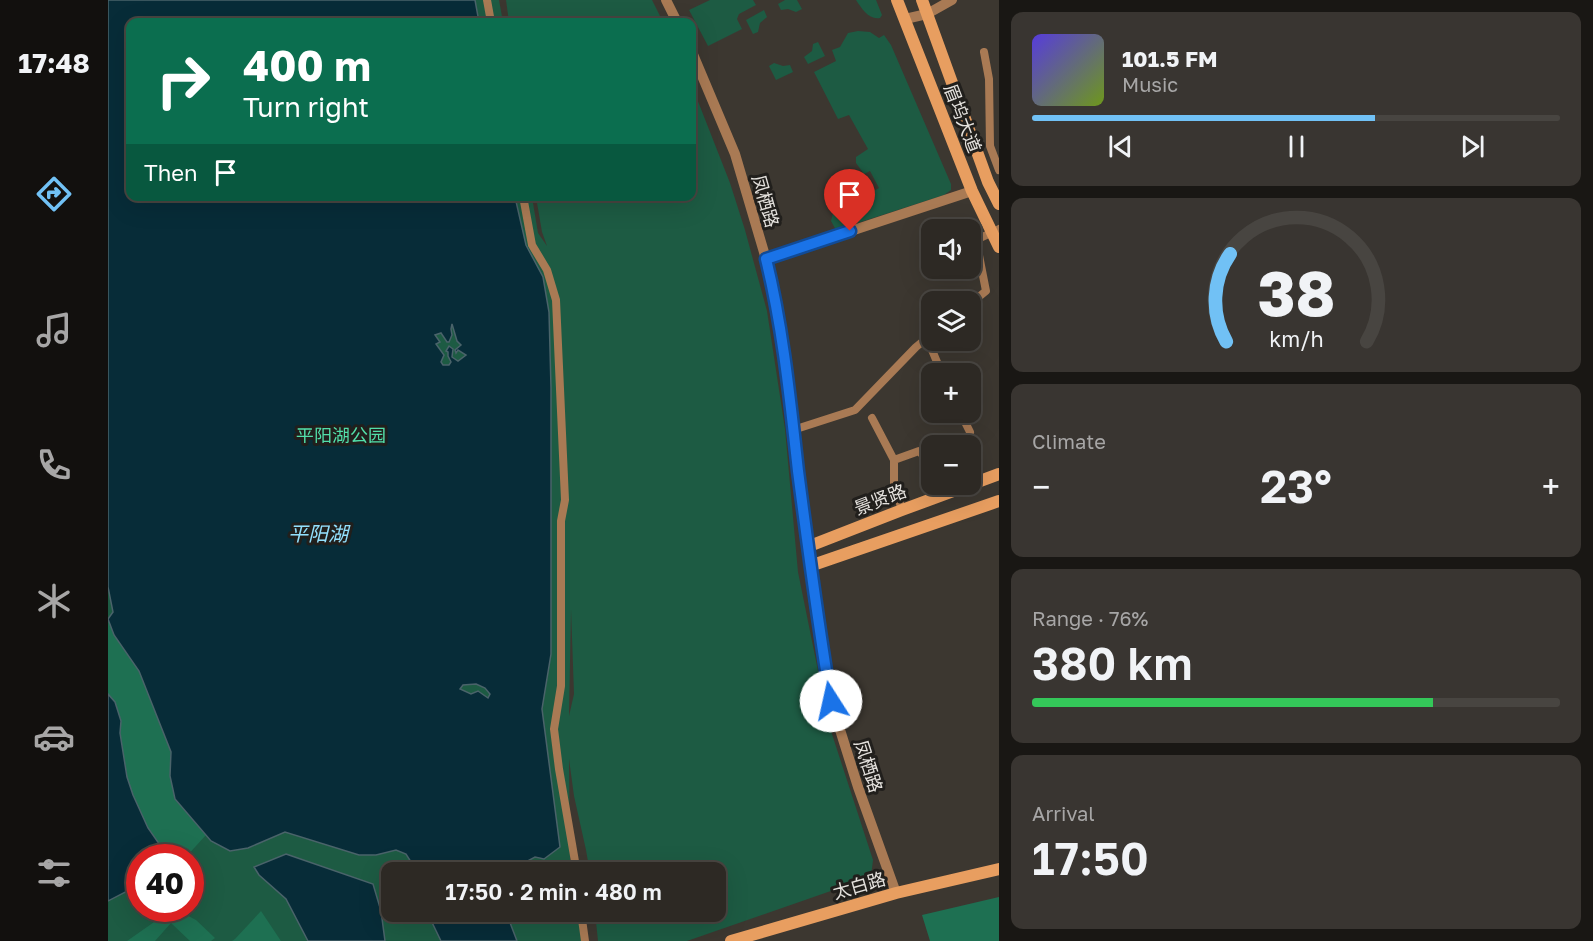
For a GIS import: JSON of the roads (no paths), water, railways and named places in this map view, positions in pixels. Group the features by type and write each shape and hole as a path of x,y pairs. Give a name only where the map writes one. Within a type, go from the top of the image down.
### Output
{"main road":[{"name":"眉坞大道","path":"922,0 988,182 999,204"},
{"name":"眉坞大道","path":"900,1 904,19 972,191 995,230 999,248"},
{"name":"景贤路","path":"807,547 999,474"},
{"path":"810,566 999,501"},
{"name":"太白路","path":"731,941 896,893 999,869"}],"street":[{"path":"487,0 490,18"},
{"path":"666,0 675,18"},
{"path":"904,19 927,14 952,0"},
{"path":"984,52 989,79 990,146 999,170"},
{"name":"凤栖路","path":"696,61 735,154 766,259 784,353 807,547 831,701 858,787 896,893"},
{"path":"766,259 972,191"},
{"path":"525,201 532,245 548,270 556,300 564,500 561,521 561,686 554,729 575,862"},
{"path":"981,295 986,291 976,240 995,230"},
{"path":"794,430 855,410 921,343"},
{"path":"872,418 894,460 894,484 902,510"},
{"path":"966,423 970,432"},
{"path":"894,460 919,451 921,453"},
{"path":"582,922 585,941"}],"water":[{"name":"平阳湖","path":"108,0 475,0 478,18 126,18 126,201 516,201 526,245 543,277 549,312 551,654 542,709 560,847 544,859 535,857 526,862 411,862 406,854 396,850 376,855 359,855 285,832 248,848 230,851 211,841 175,799 170,776 171,752 139,671 114,635 108,619 113,612 108,587","holes":["452,324 457,341 461,345 455,350 456,353 458,350 466,355 458,361 452,357 453,349 449,346 446,351 451,362 449,365 443,365 441,362 444,355 436,344 440,342 435,335 441,333 449,342 452,335","476,684 485,688 490,694 488,698 478,691 471,694 460,689 463,685"]},
{"path":"108,694 115,702 121,721 120,733 127,777 133,795 148,828 159,844 126,844 126,892 108,901"},
{"path":"286,854 373,884 381,911 385,941 308,941 286,899 259,875 254,867"},
{"path":"432,922 510,922 517,941 441,941"}],"park label":[{"name":"平阳湖公园","path":"341,435"}]}
